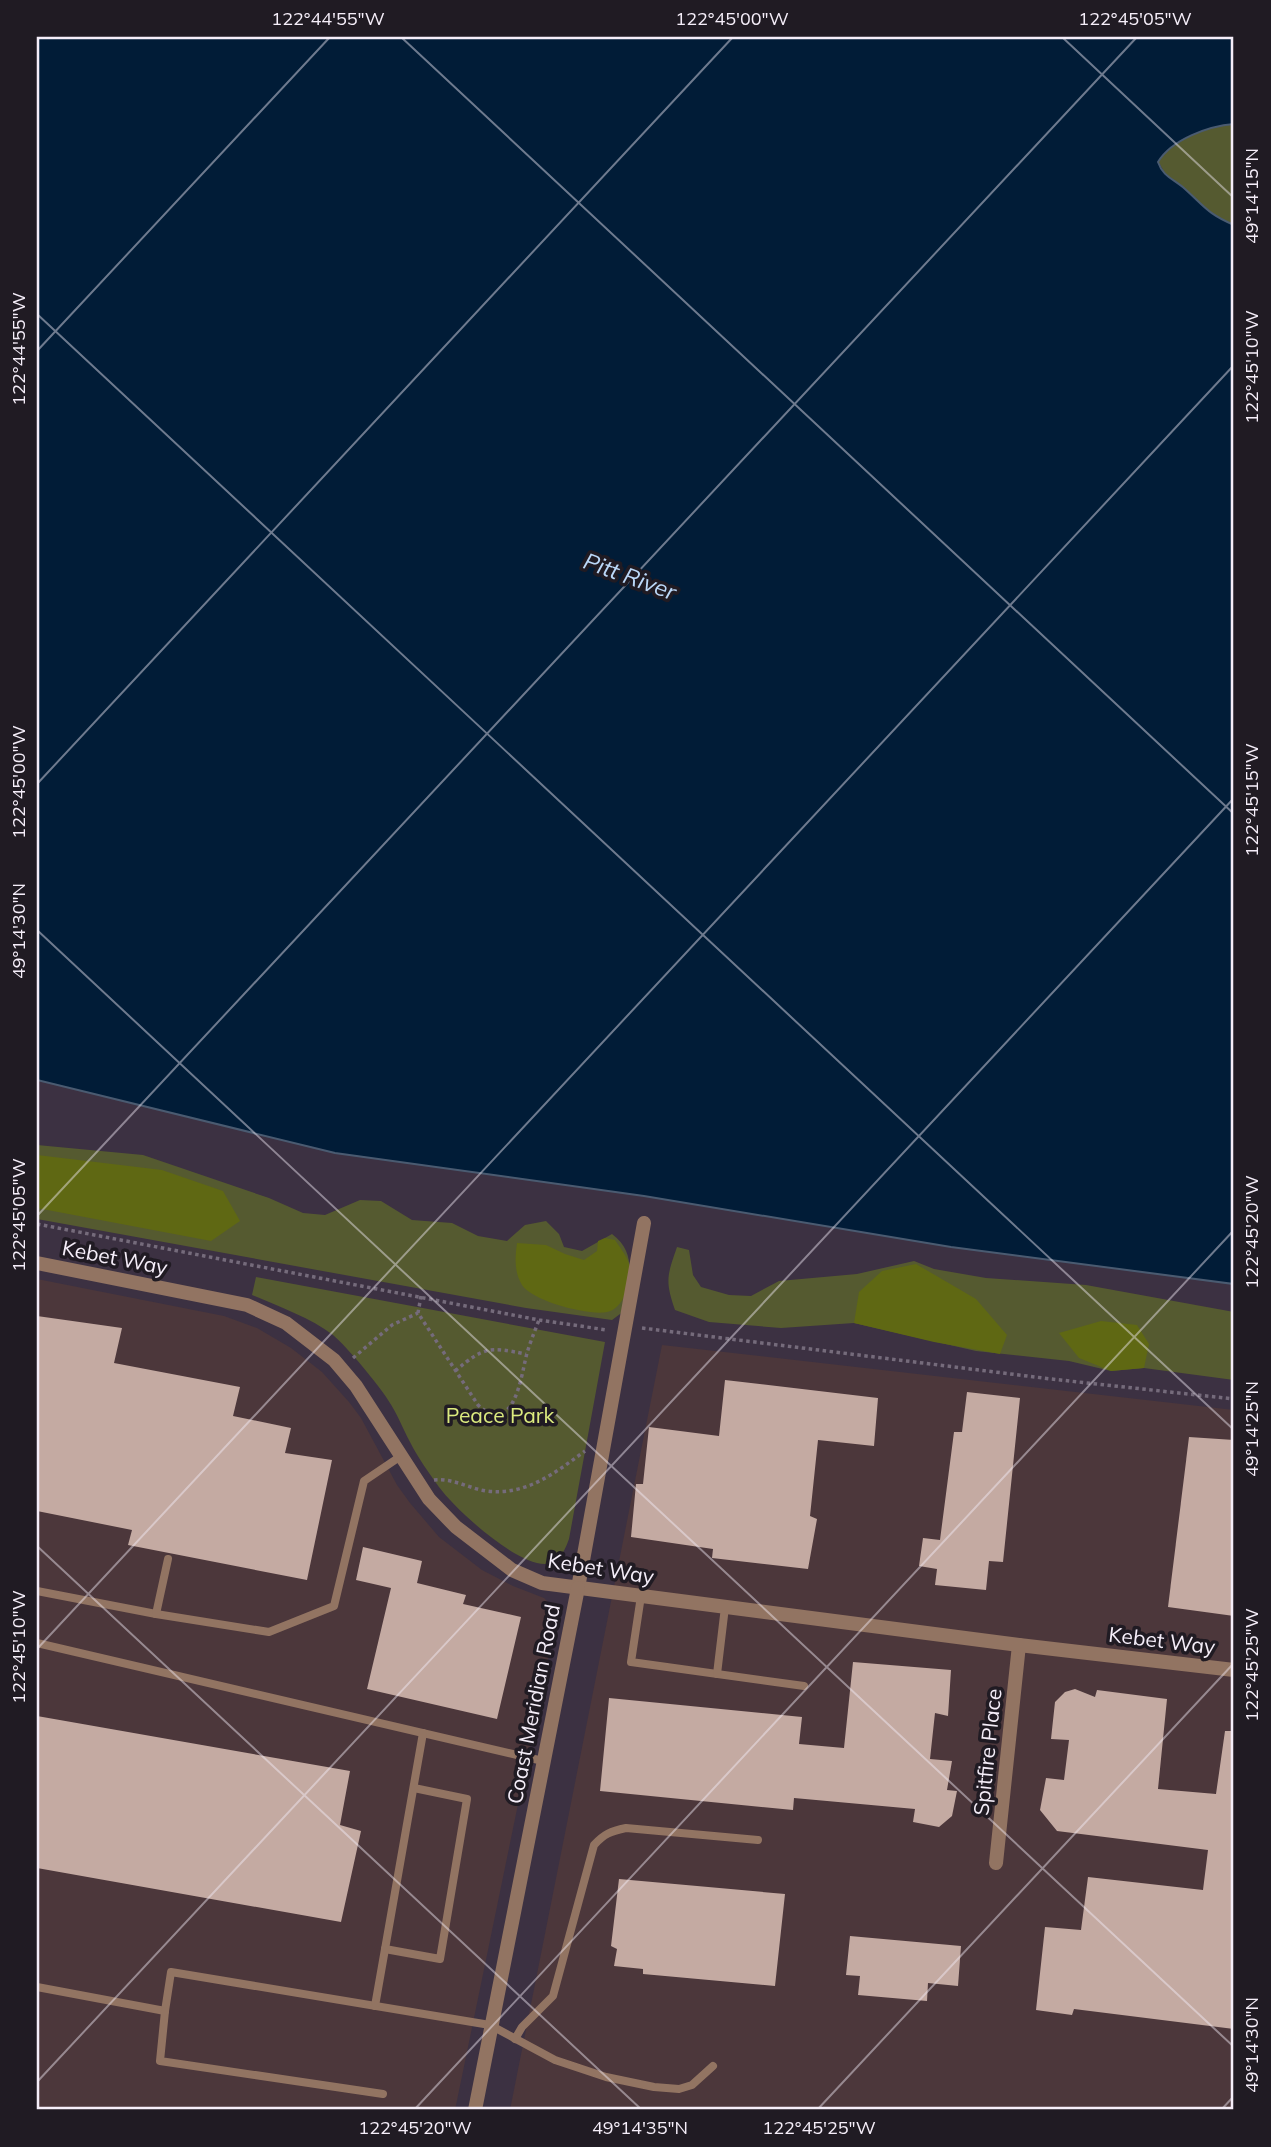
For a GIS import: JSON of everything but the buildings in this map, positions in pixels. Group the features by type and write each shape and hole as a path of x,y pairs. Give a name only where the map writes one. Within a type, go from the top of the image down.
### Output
{"street":[{"name":"Coast Meridian Road","path":"475,2110 578,1588 644,1223"},
{"name":"Kebet Way","path":"37,1263 247,1305 286,1323 314,1343 356,1385 429,1499 456,1527 512,1570 542,1583 1234,1670"},
{"name":"Spitfire Place","path":"996,1863 1019,1645"}],"lane":[{"path":"37,1591 269,1632 334,1606 364,1481 401,1456"},
{"path":"156,1614 168,1559"},
{"path":"641,1596 631,1662 804,1686"},
{"path":"717,1674 725,1607"},
{"path":"37,1643 543,1761"},
{"path":"375,2006 423,1733"},
{"path":"385,1949 440,1959 467,1799 414,1788"},
{"path":"515,2039 522,2027 553,1996 594,1845 600,1837 609,1831 626,1828 758,1840"},
{"path":"383,2094 160,2061 172,1972 490,2025 555,2060 606,2077 654,2087 679,2089 692,2085 713,2066"},
{"path":"37,1987 165,2011"}],"path":[{"path":"421,1296 418,1313 478,1405 485,1411 499,1413 515,1401 539,1320"},
{"path":"341,1368 392,1325 418,1313"},
{"path":"456,1371 476,1353 487,1350 527,1354"},
{"path":"418,1481 448,1479 486,1491 523,1488 551,1476 589,1448 604,1451"}],"shaded area":[{"path":"37,1279 224,1316 257,1328 291,1348 322,1372 349,1402 361,1418 397,1485 439,1537 482,1570 544,1598 554,1608 556,1620 455,2110 37,2110"},
{"path":"662,1345 1234,1410 1234,2110 510,2110"}],"green space":[{"path":"1234,124 1234,237 1167,177 1158,161 1172,146 1192,135"},
{"path":"37,1145 143,1155 269,1198 303,1213 325,1215 360,1200 381,1201 412,1220 452,1223 478,1236 507,1241 525,1225 546,1221 559,1234 564,1247 582,1251 612,1234 626,1250 629,1260 624,1311 612,1320 526,1308 37,1219"},
{"path":"37,1155 162,1170 223,1191 240,1221 211,1241 37,1208"},
{"path":"605,1238 615,1240 630,1268 625,1294 613,1310 599,1313 562,1306 537,1297 522,1285 516,1265 517,1243 546,1245 584,1260 597,1251 598,1241"},
{"path":"677,1247 689,1250 693,1275 701,1287 729,1295 751,1296 779,1281 857,1274 914,1261 934,1269 986,1278 1086,1285 1234,1312 1234,1380 1144,1368 1111,1371 1069,1361 976,1351 854,1323 781,1328 709,1322 675,1310 668,1278"},
{"path":"916,1264 976,1299 1007,1335 1000,1354 854,1323 859,1292 882,1271"},
{"name":"Peace Park","path":"256,1277 605,1342 569,1539 558,1559 545,1564 518,1555 487,1534 459,1509 439,1487 416,1454 388,1400 354,1357 333,1335 315,1323 252,1295"},
{"path":"1101,1321 1137,1325 1149,1344 1144,1368 1111,1371 1079,1358 1059,1333"}],"water":[{"name":"Pitt River","path":"37,37 1234,37 1234,124 1182,140 1158,162 1166,174 1207,210 1234,225 1234,1284 951,1247 644,1196 335,1153 37,1080"}]}
